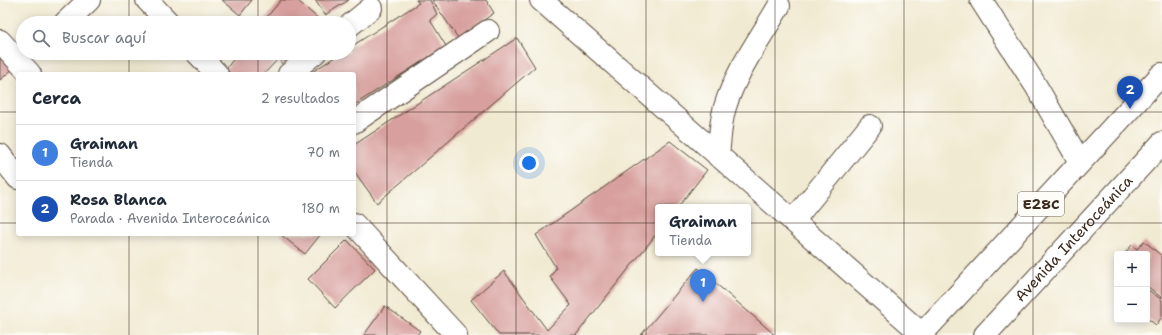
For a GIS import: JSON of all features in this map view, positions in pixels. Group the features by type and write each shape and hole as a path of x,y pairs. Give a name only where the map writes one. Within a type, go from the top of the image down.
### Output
{"main road":[{"path":"72,16 88,0"},
{"path":"147,0 162,16"},
{"path":"541,0 921,334"},
{"path":"981,0 1036,86 1080,162"},
{"path":"718,156 722,123 732,86 779,6"},
{"path":"356,20 371,8"},
{"path":"356,121 488,31"},
{"path":"0,41 16,54"},
{"path":"204,60 215,72"},
{"path":"291,72 306,60"},
{"name":"E28C","path":"921,334 1162,74"},
{"path":"793,221 870,126"},
{"name":"Avenida Interoceánica","path":"985,335 1162,143"},
{"path":"0,154 16,175"},
{"path":"356,226 456,335"}],"building":[{"path":"222,0 252,0 240,15"},
{"path":"281,0 297,0 315,16 268,16"},
{"path":"315,0 349,0 325,15"},
{"path":"416,0 430,0 437,14 430,20 446,46 356,104 356,72 312,72 330,60 356,60 356,44 419,3"},
{"path":"432,0 486,0 494,13 458,38"},
{"path":"517,38 535,67 377,203 356,174 356,144"},
{"path":"0,50 14,68 0,80"},
{"path":"233,60 277,60 266,72 229,72 226,69"},
{"path":"279,60 295,60 286,68"},
{"path":"670,141 707,170 680,204 655,204 655,236 576,335 499,335 471,300 504,271 547,330 571,305 550,277 556,268 536,235"},
{"path":"282,236 319,236 305,254"},
{"path":"347,240 375,269 335,308 308,279"},
{"path":"1144,241 1162,256 1162,298 1150,288 1150,251 1127,251 1132,245 1137,249"},
{"path":"698,268 775,335 641,335"},
{"path":"1150,291 1162,300 1162,317 1156,325 1150,320"},
{"path":"385,306 420,331 417,335 364,335"}],"place":[{"name":"Rosa Blanca","path":"1130,109"},
{"name":"Graiman","path":"703,302"}]}
